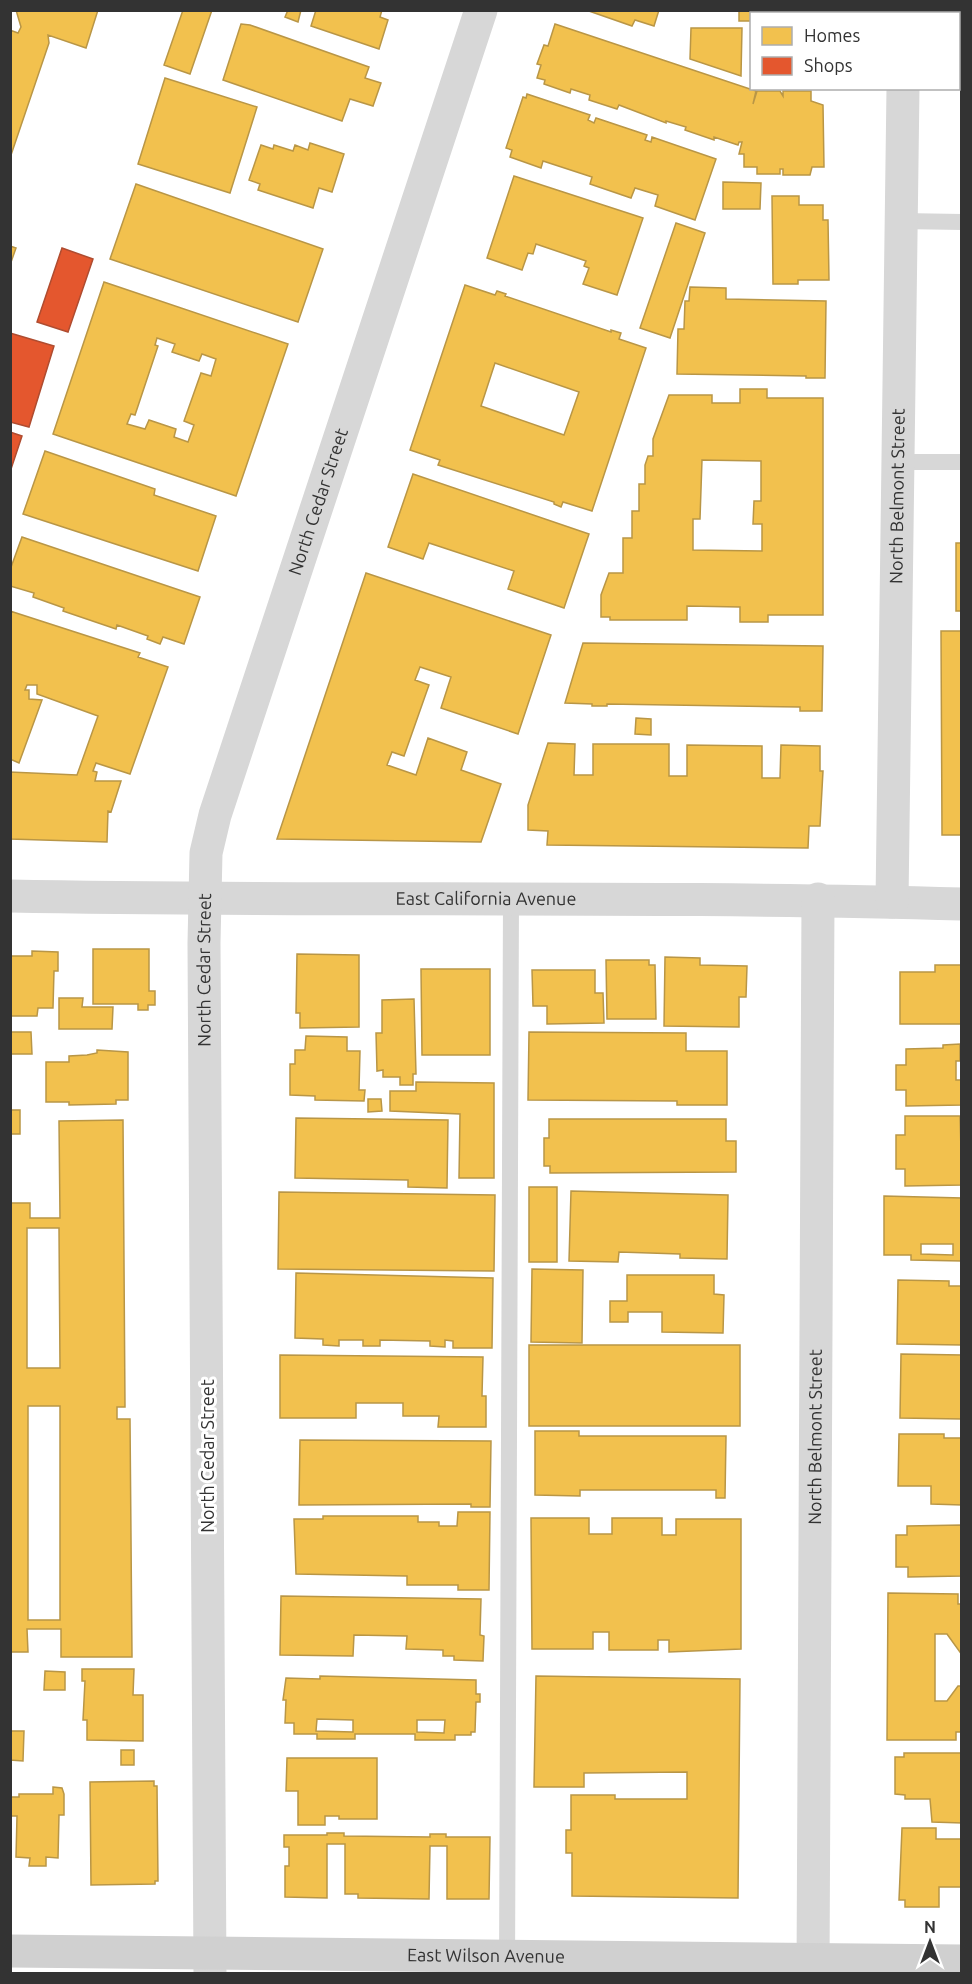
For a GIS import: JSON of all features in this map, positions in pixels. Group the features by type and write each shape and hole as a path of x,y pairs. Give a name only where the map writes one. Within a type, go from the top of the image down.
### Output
{"street":[{"name":"North Cedar Street","path":"210,1964 204,900 206,853 215,815 481,10"},
{"name":"North Belmont Street","path":"892,902 903,90"},
{"name":"East California Avenue","path":"10,896 204,900 818,900 962,904"},
{"name":"North Belmont Street","path":"813,1966 818,900"},
{"name":"East Wilson Avenue","path":"10,1951 210,1964 813,1966 962,1961"}],"lane":[{"path":"901,221 962,222"},
{"path":"899,462 962,462"},
{"path":"507,1965 511,900"}],"building: Homes":[{"path":"16,10 98,10 86,48 48,35 49,43 10,158 10,30 18,33 21,27"},
{"path":"183,10 212,10 190,74 164,65"},
{"path":"288,10 301,10 298,22 285,17"},
{"path":"316,10 382,10 380,17 388,20 379,49 311,26"},
{"path":"586,10 659,10 654,26 635,20 632,26"},
{"path":"739,10 760,10 760,12 750,12 750,21 739,21"},
{"path":"790,10 830,10 830,12 790,12"},
{"path":"241,24 250,25 369,67 365,78 381,83 373,106 350,99 342,121 223,80"},
{"path":"555,24 756,91 753,104 757,91 780,91 783,96 783,91 811,91 811,101 823,105 824,167 812,167 810,175 783,175 783,169 780,169 780,174 757,174 757,167 744,167 744,154 739,154 742,142 738,145 714,137 714,140 685,130 686,127 666,121 666,123 619,105 617,109 589,100 590,95 571,89 570,93 544,84 545,80 537,78 541,65 537,64 544,45 548,46"},
{"path":"691,28 742,28 741,76 690,59"},
{"path":"165,78 257,107 230,193 138,164"},
{"path":"527,94 590,115 588,120 594,123 596,118 647,135 645,140 651,142 652,137 716,159 695,220 655,206 658,195 635,188 631,198 590,184 592,177 543,161 541,168 510,157 512,150 506,148 523,97 526,98"},
{"path":"310,143 344,154 332,192 319,188 313,208 258,190 260,184 249,180 261,145 273,149 274,145 293,151 295,145 308,150"},
{"path":"514,176 643,218 617,295 583,284 589,268 584,266 586,261 536,244 533,254 528,253 522,270 487,258"},
{"path":"723,182 761,183 760,209 723,209"},
{"path":"136,184 323,249 298,322 110,259"},
{"path":"772,196 799,196 799,205 823,205 823,220 828,220 829,280 798,280 798,284 773,284"},
{"path":"676,223 705,233 670,338 640,328"},
{"path":"10,246 16,248 10,265"},
{"path":"104,282 288,344 236,496 53,434","holes":["157,338 175,344 172,352 199,361 202,354 216,359 211,376 201,373 184,421 194,425 188,442 174,437 176,429 149,420 145,429 127,424 131,414 135,415 158,346 155,345"]},
{"path":"465,285 495,295 497,291 506,294 505,296 611,332 611,330 621,333 619,339 646,348 592,511 563,502 561,507 554,502 438,465 440,460 410,450","holes":["495,363 579,392 564,435 481,406"]},
{"path":"690,287 726,288 726,299 826,301 825,378 677,374 678,329 684,329 685,301 689,301"},
{"path":"740,389 767,389 767,398 823,398 823,615 768,615 768,622 740,622 740,607 687,606 687,620 610,620 610,617 601,617 601,595 609,573 623,573 623,538 632,538 632,511 639,511 639,484 645,484 645,465 648,456 653,456 653,439 669,395 712,395 712,403 740,403","holes":["702,460 761,461 761,501 754,501 753,524 762,524 762,551 693,550 693,519 700,519"]},
{"path":"45,451 155,489 154,495 216,516 198,571 23,514"},
{"path":"413,474 589,534 564,608 508,589 514,571 429,543 423,559 388,547"},
{"path":"22,537 200,597 184,644 163,637 160,644 147,639 148,636 117,625 116,629 63,611 64,608 33,597 34,593 10,586 10,570"},
{"path":"956,543 962,543 962,611 956,611"},
{"path":"366,573 551,635 518,734 441,708 451,677 420,667 415,680 429,685 404,756 392,752 387,765 416,775 428,738 467,752 461,770 501,784 481,842 277,839"},
{"path":"10,611 140,653 138,657 168,667 130,774 96,763 93,771 97,772 95,781 121,781 111,812 108,811 107,842 10,839 10,772 77,775 98,716 37,694 37,685 27,685 25,690 29,690 29,699 42,700 19,763 10,759"},
{"path":"941,631 962,631 962,835 942,835"},
{"path":"583,643 823,646 822,711 800,711 800,707 607,704 607,706 592,706 592,704 565,703"},
{"path":"636,718 651,719 651,735 635,734"},
{"path":"548,743 575,744 574,775 593,775 593,744 669,744 669,776 687,776 687,745 762,746 762,778 780,778 781,745 820,746 820,771 823,771 820,826 809,826 808,848 547,845 548,831 528,830 528,805"},
{"path":"93,949 149,949 149,991 155,991 155,1005 148,1005 148,1010 138,1010 138,1004 93,1004"},
{"path":"32,951 58,952 58,971 54,971 53,1008 38,1008 37,1016 10,1016 10,956 32,956"},
{"path":"297,954 359,955 359,1027 300,1028 300,1013 296,1013"},
{"path":"665,957 700,958 700,965 747,966 746,997 739,997 739,1027 664,1026"},
{"path":"606,960 649,960 649,965 655,965 656,1019 607,1019"},
{"path":"935,965 961,965 962,1024 900,1024 900,972 935,972"},
{"path":"421,969 490,969 490,1055 422,1055"},
{"path":"532,970 595,970 595,993 603,993 604,1023 547,1024 547,1006 533,1006"},
{"path":"59,998 83,998 82,1007 113,1007 112,1029 59,1029"},
{"path":"414,999 416,1074 413,1074 413,1085 400,1085 400,1077 383,1077 383,1070 377,1071 376,1033 382,1033 382,1000"},
{"path":"10,1032 31,1032 32,1054 10,1054"},
{"path":"529,1032 686,1033 686,1051 727,1051 727,1105 677,1105 677,1101 528,1100"},
{"path":"306,1036 347,1037 347,1051 360,1051 359,1090 365,1090 364,1101 315,1100 315,1096 290,1095 290,1064 295,1064 295,1050 305,1050"},
{"path":"960,1044 960,1061 956,1061 956,1080 962,1080 962,1105 906,1106 906,1090 896,1090 896,1065 906,1065 906,1049 943,1048 943,1045"},
{"path":"97,1050 128,1052 128,1100 116,1100 116,1104 69,1105 69,1102 46,1102 46,1062 69,1062 69,1056 97,1053"},
{"path":"416,1082 494,1083 494,1178 459,1178 460,1114 390,1111 390,1091 416,1091"},
{"path":"368,1099 381,1099 382,1111 368,1112"},
{"path":"10,1110 20,1110 20,1134 10,1134"},
{"path":"905,1116 960,1116 962,1185 905,1186 905,1169 896,1169 896,1135 905,1135"},
{"path":"296,1118 448,1120 447,1188 408,1187 408,1180 295,1178"},
{"path":"549,1119 726,1119 726,1141 736,1141 736,1172 550,1173 550,1166 544,1166 544,1138 549,1138"},
{"path":"123,1120 125,1407 117,1407 117,1419 130,1419 132,1657 61,1657 61,1629 27,1629 28,1652 10,1652 10,1203 30,1203 30,1218 60,1218 59,1121","holes":["27,1228 59,1228 60,1368 27,1368","28,1406 60,1406 60,1620 28,1620"]},
{"path":"529,1187 557,1187 557,1262 529,1262"},
{"path":"571,1191 728,1195 727,1259 680,1258 680,1254 619,1252 618,1262 569,1261"},
{"path":"279,1192 495,1195 494,1271 278,1269"},
{"path":"884,1196 962,1198 962,1261 911,1260 911,1255 884,1255","holes":["921,1244 953,1244 953,1255 921,1254"]},
{"path":"532,1269 583,1270 582,1343 531,1342"},
{"path":"296,1273 493,1278 492,1348 453,1348 453,1341 445,1340 445,1347 430,1346 430,1341 380,1340 380,1346 363,1346 363,1340 339,1340 339,1346 323,1345 323,1339 295,1338"},
{"path":"627,1275 714,1275 714,1294 724,1295 723,1333 662,1332 662,1312 628,1312 628,1322 610,1322 610,1301 627,1301"},
{"path":"898,1280 949,1281 949,1286 962,1286 962,1345 897,1344"},
{"path":"529,1345 740,1345 740,1426 529,1426"},
{"path":"901,1354 962,1355 962,1419 900,1418"},
{"path":"280,1355 483,1357 482,1396 486,1396 486,1427 438,1427 439,1416 403,1416 403,1403 356,1403 356,1418 280,1418"},
{"path":"535,1431 579,1431 579,1436 726,1436 725,1498 716,1498 716,1490 580,1490 580,1496 535,1495"},
{"path":"899,1434 944,1434 944,1438 962,1438 962,1505 931,1504 931,1486 898,1486"},
{"path":"300,1440 491,1441 490,1507 471,1507 471,1504 299,1505"},
{"path":"458,1512 490,1512 489,1590 458,1590 458,1585 407,1585 407,1576 296,1574 294,1519 323,1519 323,1516 418,1516 418,1522 439,1522 439,1526 457,1526"},
{"path":"531,1518 589,1518 589,1534 612,1534 612,1518 662,1518 662,1535 676,1535 676,1519 741,1519 741,1649 669,1652 669,1640 658,1640 658,1650 609,1650 609,1632 593,1632 593,1649 532,1649"},
{"path":"962,1525 962,1576 908,1577 908,1567 896,1567 896,1535 907,1535 907,1526"},
{"path":"888,1593 958,1594 958,1604 962,1604 962,1655 947,1634 935,1634 935,1701 947,1701 958,1686 962,1686 962,1732 956,1732 956,1740 887,1740"},
{"path":"281,1596 481,1599 480,1635 484,1636 483,1661 454,1660 454,1656 443,1656 443,1650 406,1649 407,1636 354,1635 353,1656 280,1655"},
{"path":"82,1669 134,1669 133,1695 143,1695 143,1741 87,1740 87,1720 83,1720 85,1681 82,1681"},
{"path":"45,1671 65,1672 65,1690 44,1690"},
{"path":"320,1676 476,1680 476,1694 480,1694 480,1702 476,1702 475,1732 471,1732 471,1735 455,1735 455,1740 415,1740 415,1734 355,1734 355,1739 317,1739 317,1734 294,1734 294,1723 285,1723 286,1700 283,1700 286,1678 320,1679","holes":["317,1719 353,1720 353,1732 316,1731","417,1720 445,1720 444,1733 417,1732"]},
{"path":"536,1676 740,1679 738,1898 572,1896 572,1853 566,1853 566,1830 571,1830 571,1795 615,1795 615,1799 687,1799 687,1772 584,1773 584,1787 534,1787"},
{"path":"10,1731 24,1731 23,1761 10,1760"},
{"path":"121,1750 134,1750 134,1765 121,1765"},
{"path":"904,1753 962,1753 962,1823 932,1822 930,1799 905,1799 905,1795 895,1794 895,1757 904,1757"},
{"path":"287,1758 377,1758 377,1819 339,1819 339,1816 325,1816 325,1825 298,1825 298,1791 286,1791"},
{"path":"154,1781 154,1786 157,1786 158,1881 155,1881 155,1884 91,1885 90,1782"},
{"path":"53,1787 62,1788 64,1794 64,1815 59,1815 58,1858 46,1857 46,1866 29,1866 30,1858 16,1857 17,1816 10,1816 10,1797 19,1797 19,1794 53,1794"},
{"path":"902,1828 936,1828 936,1839 962,1839 962,1887 939,1887 939,1907 905,1907 905,1900 899,1900"},
{"path":"327,1833 344,1833 344,1836 430,1837 430,1834 446,1834 446,1837 490,1837 489,1899 447,1899 447,1846 430,1846 429,1899 358,1898 358,1894 345,1894 345,1844 327,1844 327,1898 285,1897 285,1866 289,1866 289,1847 284,1847 284,1835 327,1835"}],"building: Shops":[{"path":"62,248 93,259 68,332 37,322"},
{"path":"10,333 54,346 29,427 10,422"},
{"path":"10,432 22,436 10,472"}]}
